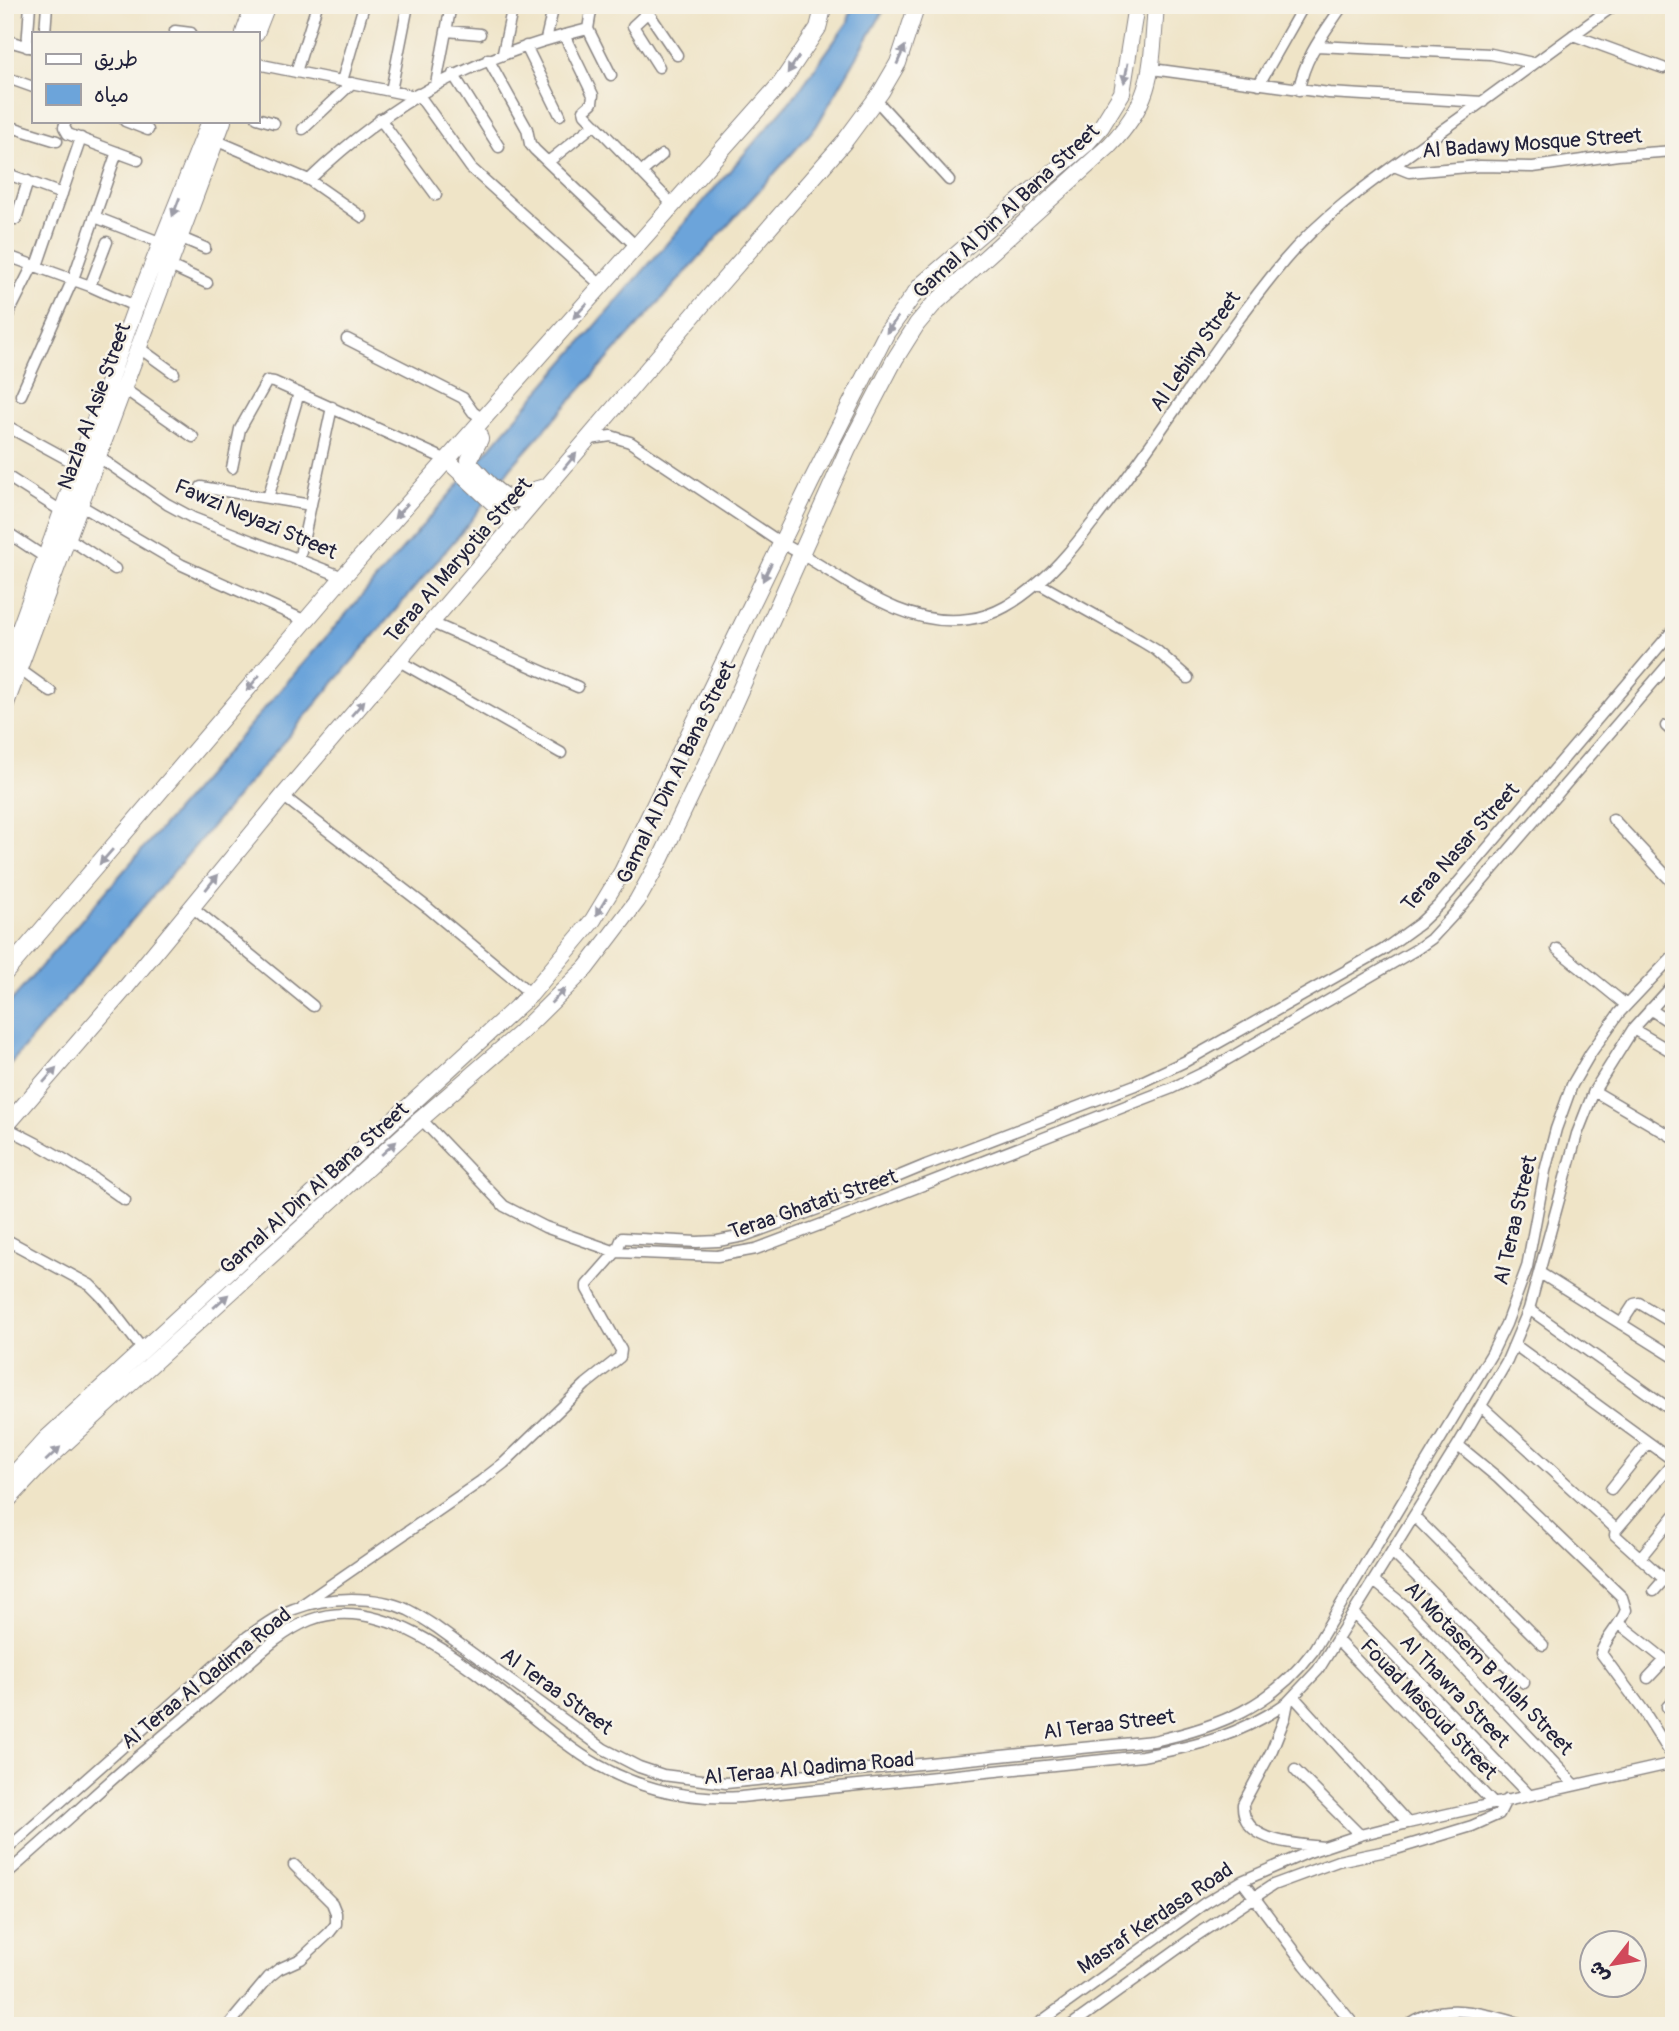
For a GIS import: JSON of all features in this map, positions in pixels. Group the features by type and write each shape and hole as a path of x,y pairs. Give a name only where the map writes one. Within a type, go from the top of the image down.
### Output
{"main road":[{"path":"244,32 254,5"},
{"path":"256,32 267,5"},
{"path":"5,973 343,577 603,287 781,83 818,28 824,5"},
{"name":"Teraa Al Maryotia Street","path":"5,1127 587,439 845,142 876,100 905,48 917,5"},
{"name":"Gamal Al Din Al Bana Street","path":"5,1484 46,1439 531,994 593,920 622,872 781,542 887,332 921,285 1084,145 1101,127 1122,93 1136,5"},
{"name":"Gamal Al Din Al Bana Street","path":"5,1503 45,1461 421,1119 520,1033 586,968 637,901 682,816 848,449 895,359 917,324 957,282 1118,136 1135,115 1152,69 1156,5"},
{"name":"Nazla Al Asie Street","path":"10,668 68,538 80,505 92,453 143,310 162,243 209,122"},
{"name":"Nazla Al Asie Street","path":"5,706 10,668 80,466 92,453 123,388 138,346 143,310 168,265 223,122"},
{"path":"467,470 470,455 480,439 479,423"},
{"path":"447,460 467,470 508,499 514,500 536,489 548,487"},
{"path":"467,470 516,524"}],"street":[{"path":"5,40 30,48 30,5"},
{"path":"45,32 47,5"},
{"path":"296,72 317,5"},
{"path":"303,130 347,82 363,5"},
{"path":"391,91 408,5"},
{"path":"436,84 451,5"},
{"path":"503,53 513,5"},
{"path":"546,39 554,5"},
{"path":"592,5 588,29 611,75"},
{"path":"1259,84 1304,5"},
{"path":"1299,90 1302,71 1343,5"},
{"name":"Al Lebiny Street","path":"587,439 611,436 630,442 781,542 868,595 932,619 968,620 993,613 1018,599 1038,583 1077,542 1145,454 1285,260 1325,219 1615,5"},
{"path":"659,66 634,31 633,26 645,9 677,55"},
{"path":"309,180 380,119 453,74 503,53 588,29"},
{"path":"175,31 183,32"},
{"path":"447,31 481,34"},
{"path":"564,34 593,95 592,103 584,110 673,205"},
{"path":"1573,34 1663,68"},
{"path":"526,46 560,115"},
{"path":"1316,46 1491,54 1533,63"},
{"path":"488,59 527,128 530,144 637,247"},
{"path":"259,64 417,95 471,168 603,287"},
{"path":"1152,69 1299,90 1483,102"},
{"path":"453,74 499,148"},
{"path":"5,77 32,87"},
{"path":"876,100 949,180"},
{"path":"259,119 274,123"},
{"path":"380,119 436,195"},
{"path":"66,122 65,131 138,160"},
{"path":"128,122 148,130"},
{"path":"5,124 57,141"},
{"path":"548,162 595,124"},
{"path":"5,321 9,302 35,265 80,138"},
{"path":"215,140 309,180 362,217"},
{"name":"Al Badawy Mosque Street","path":"1394,166 1409,172 1480,166 1533,167 1618,155 1674,151"},
{"path":"21,395 73,279 117,152"},
{"path":"642,172 662,155"},
{"path":"5,173 62,194"},
{"path":"16,219 28,181"},
{"path":"95,217 162,243"},
{"path":"179,237 205,248"},
{"path":"90,286 107,242"},
{"path":"5,255 73,279 143,310"},
{"path":"168,265 207,283"},
{"path":"347,339 463,398 479,423"},
{"path":"138,346 174,373"},
{"path":"232,468 240,429 267,381 332,407 447,460"},
{"path":"123,388 193,437"},
{"path":"268,498 299,393"},
{"path":"299,560 332,407"},
{"path":"5,425 80,466"},
{"name":"Fawzi Neyazi Street","path":"92,453 167,505 193,518 343,577"},
{"path":"5,475 63,512"},
{"path":"201,487 311,505"},
{"path":"80,505 182,565 306,621"},
{"path":"5,531 46,558"},
{"path":"68,538 115,569"},
{"path":"1038,583 1142,641 1188,678"},
{"path":"432,623 578,687"},
{"name":"Teraa Nasar Street","path":"1117,1092 1170,1070 1383,950 1430,915 1674,629"},
{"name":"Teraa Nasar Street","path":"1123,1108 1191,1079 1431,939 1674,658"},
{"path":"399,661 561,753"},
{"path":"10,668 51,692"},
{"path":"283,796 428,908 531,994"},
{"path":"1613,819 1674,884"},
{"path":"192,907 313,1006"},
{"path":"1557,949 1626,1005"},
{"name":"Al Teraa Street","path":"392,1604 419,1616 604,1749 639,1768 684,1779 726,1783 1153,1741 1214,1726 1234,1717 1262,1701 1295,1674 1313,1651 1492,1353 1527,1267 1545,1171 1572,1085 1590,1054 1626,1005 1674,955"},
{"name":"Al Teraa Street","path":"1325,1847 1280,1841 1252,1828 1242,1813 1243,1804 1272,1750 1291,1699 1318,1670 1354,1614 1458,1445 1515,1345 1540,1273 1577,1134 1594,1091 1633,1029 1674,984"},
{"path":"1650,1009 1674,1025"},
{"path":"1242,1029 1250,1045"},
{"path":"1633,1029 1674,1053"},
{"path":"1594,1091 1674,1138"},
{"name":"Teraa Ghatati Street","path":"616,1252 623,1238 707,1242 744,1236 1117,1092"},
{"name":"Teraa Ghatati Street","path":"421,1119 509,1210 545,1227 616,1252 717,1256 756,1249 1123,1108"},
{"path":"5,1127 87,1172 125,1200"},
{"path":"5,1239 90,1285 143,1350"},
{"path":"300,1607 481,1481 504,1463 586,1384 620,1357 621,1350 587,1289 587,1285 616,1252"},
{"path":"1540,1273 1674,1357"},
{"path":"1621,1324 1634,1304 1639,1303 1674,1324"},
{"path":"1529,1309 1674,1412"},
{"path":"1515,1345 1674,1462 1616,1530 1615,1535 1664,1579"},
{"path":"1481,1406 1616,1530"},
{"path":"1611,1489 1648,1443"},
{"path":"1458,1445 1498,1478 1622,1597 1626,1610 1601,1653 1643,1710 1674,1761"},
{"path":"1414,1516 1544,1645"},
{"path":"1640,1558 1674,1516"},
{"path":"1392,1552 1524,1683"},
{"path":"1654,1591 1674,1568"},
{"name":"Al Motasem B Allah Street","path":"1374,1581 1405,1606 1574,1784"},
{"name":"Al Teraa Al Qadima Road","path":"5,1851 247,1637 269,1622 300,1607 318,1602 392,1604"},
{"name":"Al Thawra Street","path":"1354,1614 1529,1795"},
{"name":"Al Teraa Al Qadima Road","path":"5,1875 275,1642 304,1623 332,1615 381,1618 415,1633 458,1661 550,1732 599,1765 618,1775 676,1794 706,1798 741,1797 1151,1754 1221,1738 1245,1728 1291,1699"},
{"path":"1620,1624 1670,1664 1648,1678"},
{"name":"Fouad Masoud Street","path":"1337,1640 1493,1804"},
{"path":"458,1661 467,1650"},
{"path":"1295,1674 1306,1685"},
{"path":"1291,1699 1408,1823"},
{"name":"Masraf Kerdasa Road","path":"1035,2026 1205,1903 1242,1881 1282,1864 1360,1835 1674,1761"},
{"path":"1295,1770 1360,1835"},
{"name":"Masraf Kerdasa Road","path":"1070,2026 1273,1885 1318,1867 1396,1849 1472,1826 1499,1814 1506,1800"},
{"path":"1280,1841 1287,1852 1282,1864"},
{"path":"228,2026 269,1977 301,1959 330,1933 335,1924 337,1913 331,1903 294,1865"},
{"path":"1242,1881 1252,1898 1354,2026"},
{"path":"1406,2026 1422,2015 1447,2010 1482,2014 1522,2024"}],"water":[{"path":"852,5 887,5 816,127 512,466 466,527 5,1070 5,1008 798,92 848,22"}]}
